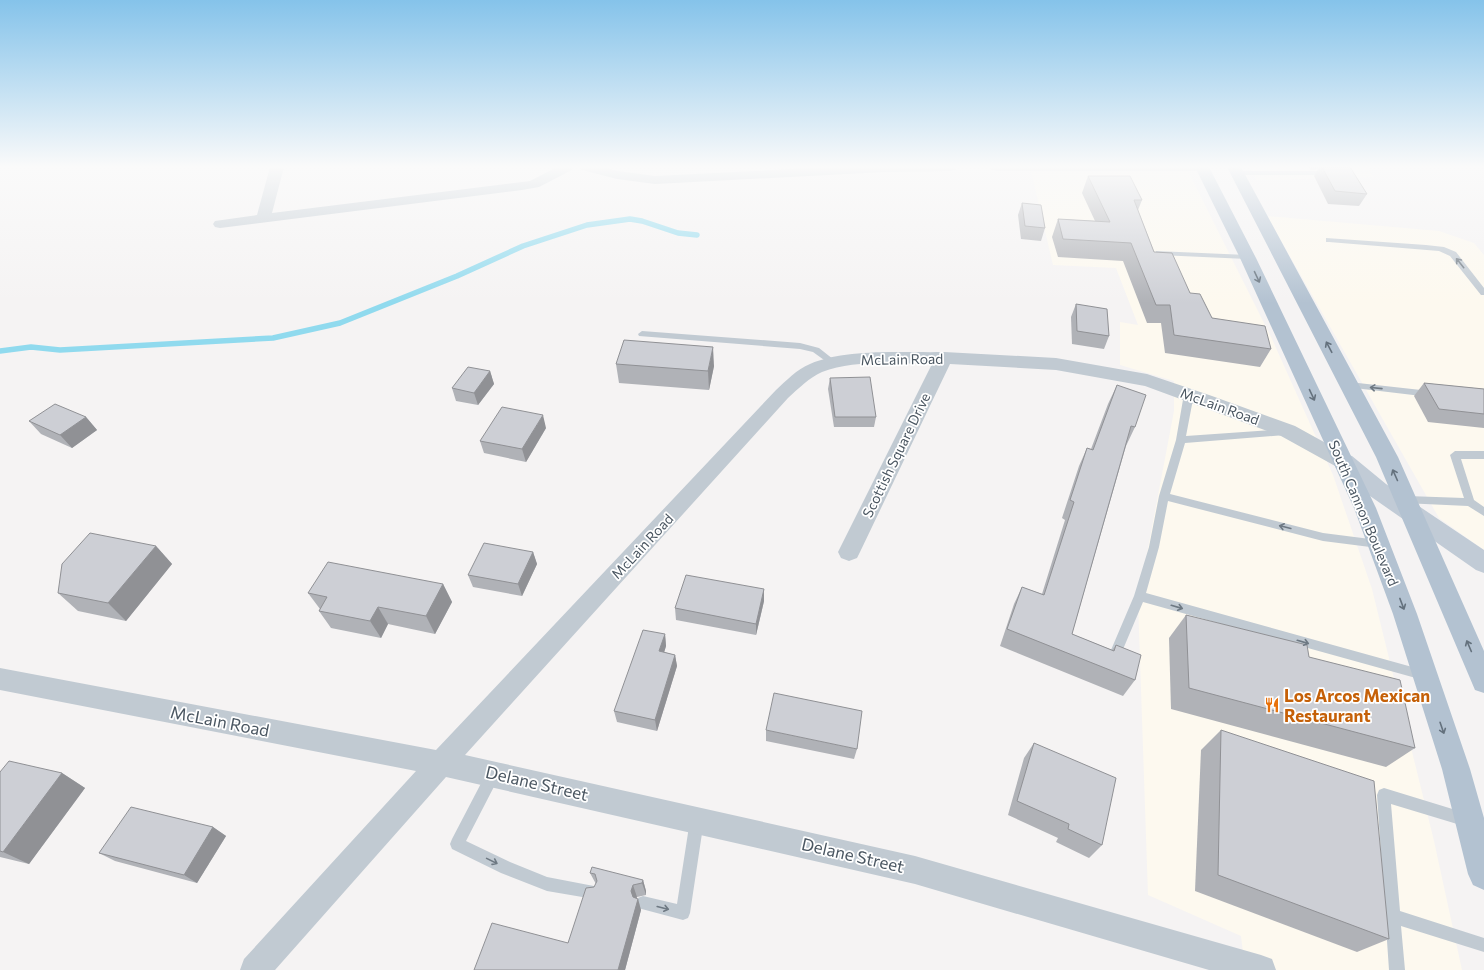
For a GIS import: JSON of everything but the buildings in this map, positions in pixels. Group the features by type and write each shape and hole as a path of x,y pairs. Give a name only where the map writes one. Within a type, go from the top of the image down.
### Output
{"main road":[{"name":"South Cannon Boulevard","path":"1225,212 1344,462 1378,544 1405,614 1424,676 1456,769 1484,874"},
{"path":"1258,212 1387,457 1410,507 1484,681"}],"street":[{"path":"263,218 265,212"},
{"path":"220,224 309,212"},
{"name":"McLain Road","path":"255,970 440,764 782,394 798,380 816,368 853,359 944,358 1056,364 1147,380 1288,431 1344,462 1378,490 1410,507 1484,563"},
{"name":"Scottish Square Drive","path":"849,552 944,358"},
{"name":"McLain Road","path":"0,679 440,764"},
{"name":"Delane Street","path":"440,764 494,773 915,870 1261,970"}],"lane":[{"path":"1329,240 1441,249 1453,254 1484,294"},
{"path":"1151,253 1247,257"},
{"path":"642,334 800,346 816,350 834,363"},
{"path":"1349,385 1403,391 1439,392"},
{"path":"1117,650 1140,596 1154,547 1164,496 1181,440 1189,394"},
{"path":"1181,440 1288,431"},
{"path":"1484,455 1455,455 1470,502 1484,512"},
{"path":"1164,496 1322,537 1378,544"},
{"path":"1410,507 1470,502"},
{"path":"1140,596 1424,676"},
{"path":"494,773 457,844 506,868 547,884 594,892"},
{"path":"1370,789 1384,795 1470,821"},
{"path":"1384,795 1397,970"},
{"path":"643,903 683,913 697,820"},
{"path":"1393,916 1484,946"}],"shaded area":[{"path":"1041,212 1209,212 1272,339 1333,475 1372,589 1434,841 1462,970 1245,970 1241,936 1148,895 1138,601 1174,411 1174,381 1120,365 1120,322 1138,325 1116,268 1053,265"},
{"path":"1267,216 1439,231 1474,243 1484,255 1484,550 1439,518"}],"waterway":[{"path":"0,351 31,347 60,350 273,338 340,323 457,276 523,246 587,225 630,219 642,221 678,233 697,235"}],"place":[{"name":"Los Arcos Mexican Restaurant","path":"1272,705"}]}
